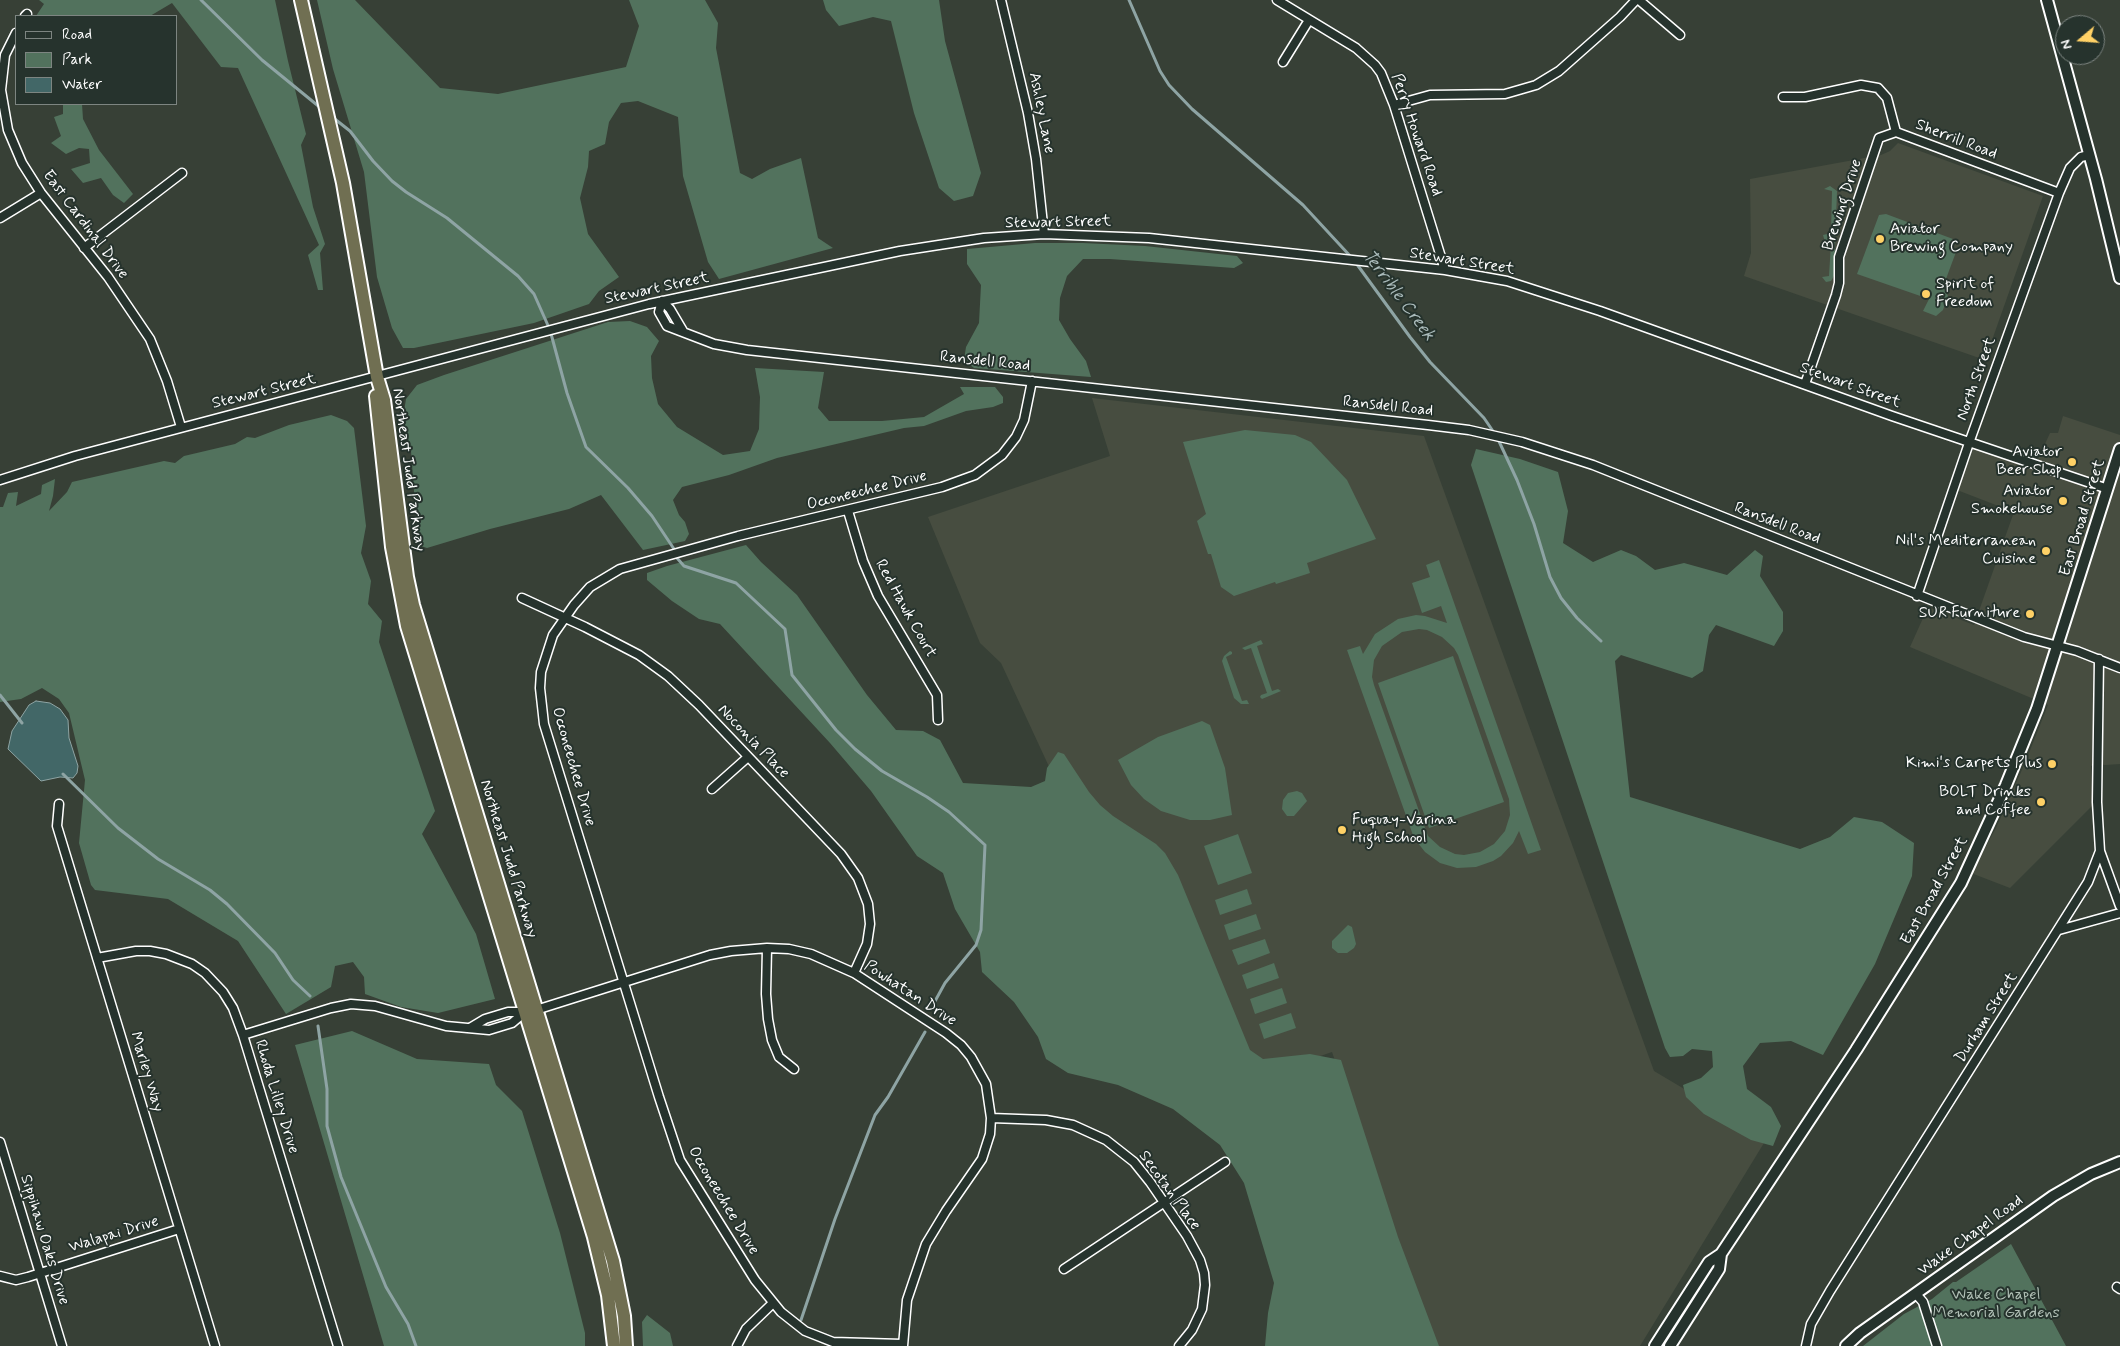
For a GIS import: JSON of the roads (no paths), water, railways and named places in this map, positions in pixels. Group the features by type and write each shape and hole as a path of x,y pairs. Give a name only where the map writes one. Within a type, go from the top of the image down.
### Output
{"highway":[{"name":"Northeast Judd Parkway","path":"301,0 344,183 377,377 376,402 392,547 407,626 530,1011 613,1261 622,1308 626,1346"},
{"name":"Northeast Judd Parkway","path":"530,1011 594,1237 608,1295 614,1346"}],"main road":[{"path":"2047,0 2120,278"},
{"name":"East Broad Street","path":"1655,1346 1709,1262 1721,1254 1856,1050 1960,883 2021,750 2038,704 2120,449"},
{"name":"Wake Chapel Road","path":"1846,1346 1860,1333 2053,1196 2091,1174 2120,1162"},
{"name":"East Broad Street","path":"1670,1346 1719,1269 1721,1254"}],"street":[{"name":"Ashley Lane","path":"1001,0 1028,113 1036,159 1044,234"},
{"name":"Perry Howard Road","path":"1277,0 1356,48 1375,65 1386,84 1394,105 1445,270"},
{"path":"1394,105 1430,95 1504,94 1536,85 1559,71 1638,0 1680,35"},
{"path":"1283,62 1309,20"},
{"name":"East Cardinal Drive","path":"15,35 5,55 0,90 8,130 22,163 41,192 108,277 150,339 168,381 181,428"},
{"name":"Sherrill Road","path":"1783,97 1805,96 1861,85 1878,88 1887,98 1896,132 2058,193"},
{"name":"Brewing Drive","path":"1805,384 1836,295 1839,283 1839,257 1879,138 1896,132"},
{"name":"North Street","path":"1917,596 2058,193 2070,168 2081,157 2089,155"},
{"path":"84,248 182,173"},
{"path":"0,218 41,192"},
{"name":"Stewart Street","path":"0,480 75,456 377,377 553,328 662,301 917,248 984,238 1044,234 1149,238 1445,270 1506,281 1805,384 1969,443 2108,489"},
{"path":"662,301 670,309 683,331"},
{"name":"Ransdell Road","path":"662,301 659,312 667,326 714,344 747,350 1445,427 1522,442 1593,465 1917,596 2024,637 2099,658 2120,668"},
{"name":"Occoneechee Drive","path":"902,1345 833,1342 805,1331 772,1304 680,1160 623,983 544,724 540,688 545,656 553,635 564,618 590,587 610,574 624,568 738,536 848,511 953,484 986,468 1010,447 1024,420 1032,381"},
{"name":"Red Hawk Court","path":"848,511 863,561 878,596 937,695 938,720"},
{"name":"Noconia Place","path":"522,598 586,627 654,665 684,690 841,854 858,878 868,904 870,924 867,944 854,973"},
{"name":"Durham Street","path":"1806,1346 1811,1324 1830,1291 2088,882 2100,850 2097,802 2099,658"},
{"path":"712,789 748,757"},
{"name":"Marley Way","path":"59,804 57,826 215,1346"},
{"path":"2100,850 2120,906"},
{"path":"2059,930 2120,913"},
{"path":"767,948 766,994 772,1040 778,1057 794,1069"},
{"name":"Powhatan Drive","path":"530,1011 710,955 767,948 789,949 810,954 854,973 921,1016 960,1045 975,1063 986,1084 991,1118 990,1134 982,1159 926,1244 907,1300 902,1345"},
{"name":"Rhoda Lilley Drive","path":"97,958 150,951 166,954 192,964 205,973 223,992 243,1035 338,1346"},
{"path":"243,1035 331,1008 357,1004 400,1012 446,1026 489,1030 512,1023 530,1011"},
{"path":"470,1028 485,1019 508,1012 530,1011"},
{"name":"Secotan Place","path":"991,1118 1046,1120 1073,1125 1095,1134 1116,1147 1134,1162 1195,1250 1204,1273 1205,1285 1202,1309 1198,1320 1179,1346"},
{"name":"Sippihaw Oaks Drive","path":"0,1142 62,1346"},
{"path":"1064,1269 1225,1162"},
{"name":"Walapai Drive","path":"0,1276 16,1280 179,1229"},
{"path":"1916,1294 1923,1302 1937,1346"},
{"path":"737,1346 746,1330 772,1304"}],"water":[{"path":"36,701 50,703 60,709 68,720 69,738 78,766 77,773 73,778 60,777 41,781 8,749 12,731 29,705"}],"waterway":[{"path":"201,0 262,60 322,109"},
{"name":"Terrible Creek","path":"1129,0 1160,71 1169,85 1192,109 1303,205 1352,258"},
{"path":"331,116 350,131 373,161 392,181 447,218 518,276 534,294 550,330 567,393 586,447 628,488 652,516 674,549"},
{"name":"Terrible Creek","path":"1356,263 1430,362 1484,418 1497,437 1517,480 1534,524 1550,577 1561,598 1577,618 1601,641"},
{"path":"677,558 684,566 736,583 785,629 792,675 836,730 855,749 882,771 949,812 985,845 981,930 976,945 945,983 934,1003 937,1010"},
{"path":"0,695 22,723"},
{"path":"63,774 118,828 158,859 210,890 227,904 275,953 293,980 310,996"},
{"path":"318,1026 327,1089 327,1126 341,1177 386,1287 408,1324 416,1346"},
{"path":"801,1320 835,1219 875,1115 888,1097 925,1032"}],"place":[{"name":"Aviator Brewing Company","path":"1880,239"},
{"name":"Spirit of Freedom","path":"1926,294"},
{"name":"Aviator Beer Shop","path":"2072,462"},
{"name":"Aviator Smokehouse","path":"2063,501"},
{"name":"Nil's Mediterranean Cuisine","path":"2046,551"},
{"name":"SUR Furniture","path":"2030,614"},
{"name":"Kimi's Carpets Plus","path":"2052,764"},
{"name":"BOLT Drinks and Coffee","path":"2041,802"},
{"name":"Fuquay-Varina High School","path":"1342,830"}],"park label":[{"name":"Wake Chapel Memorial Gardens","path":"1996,1305"}]}
